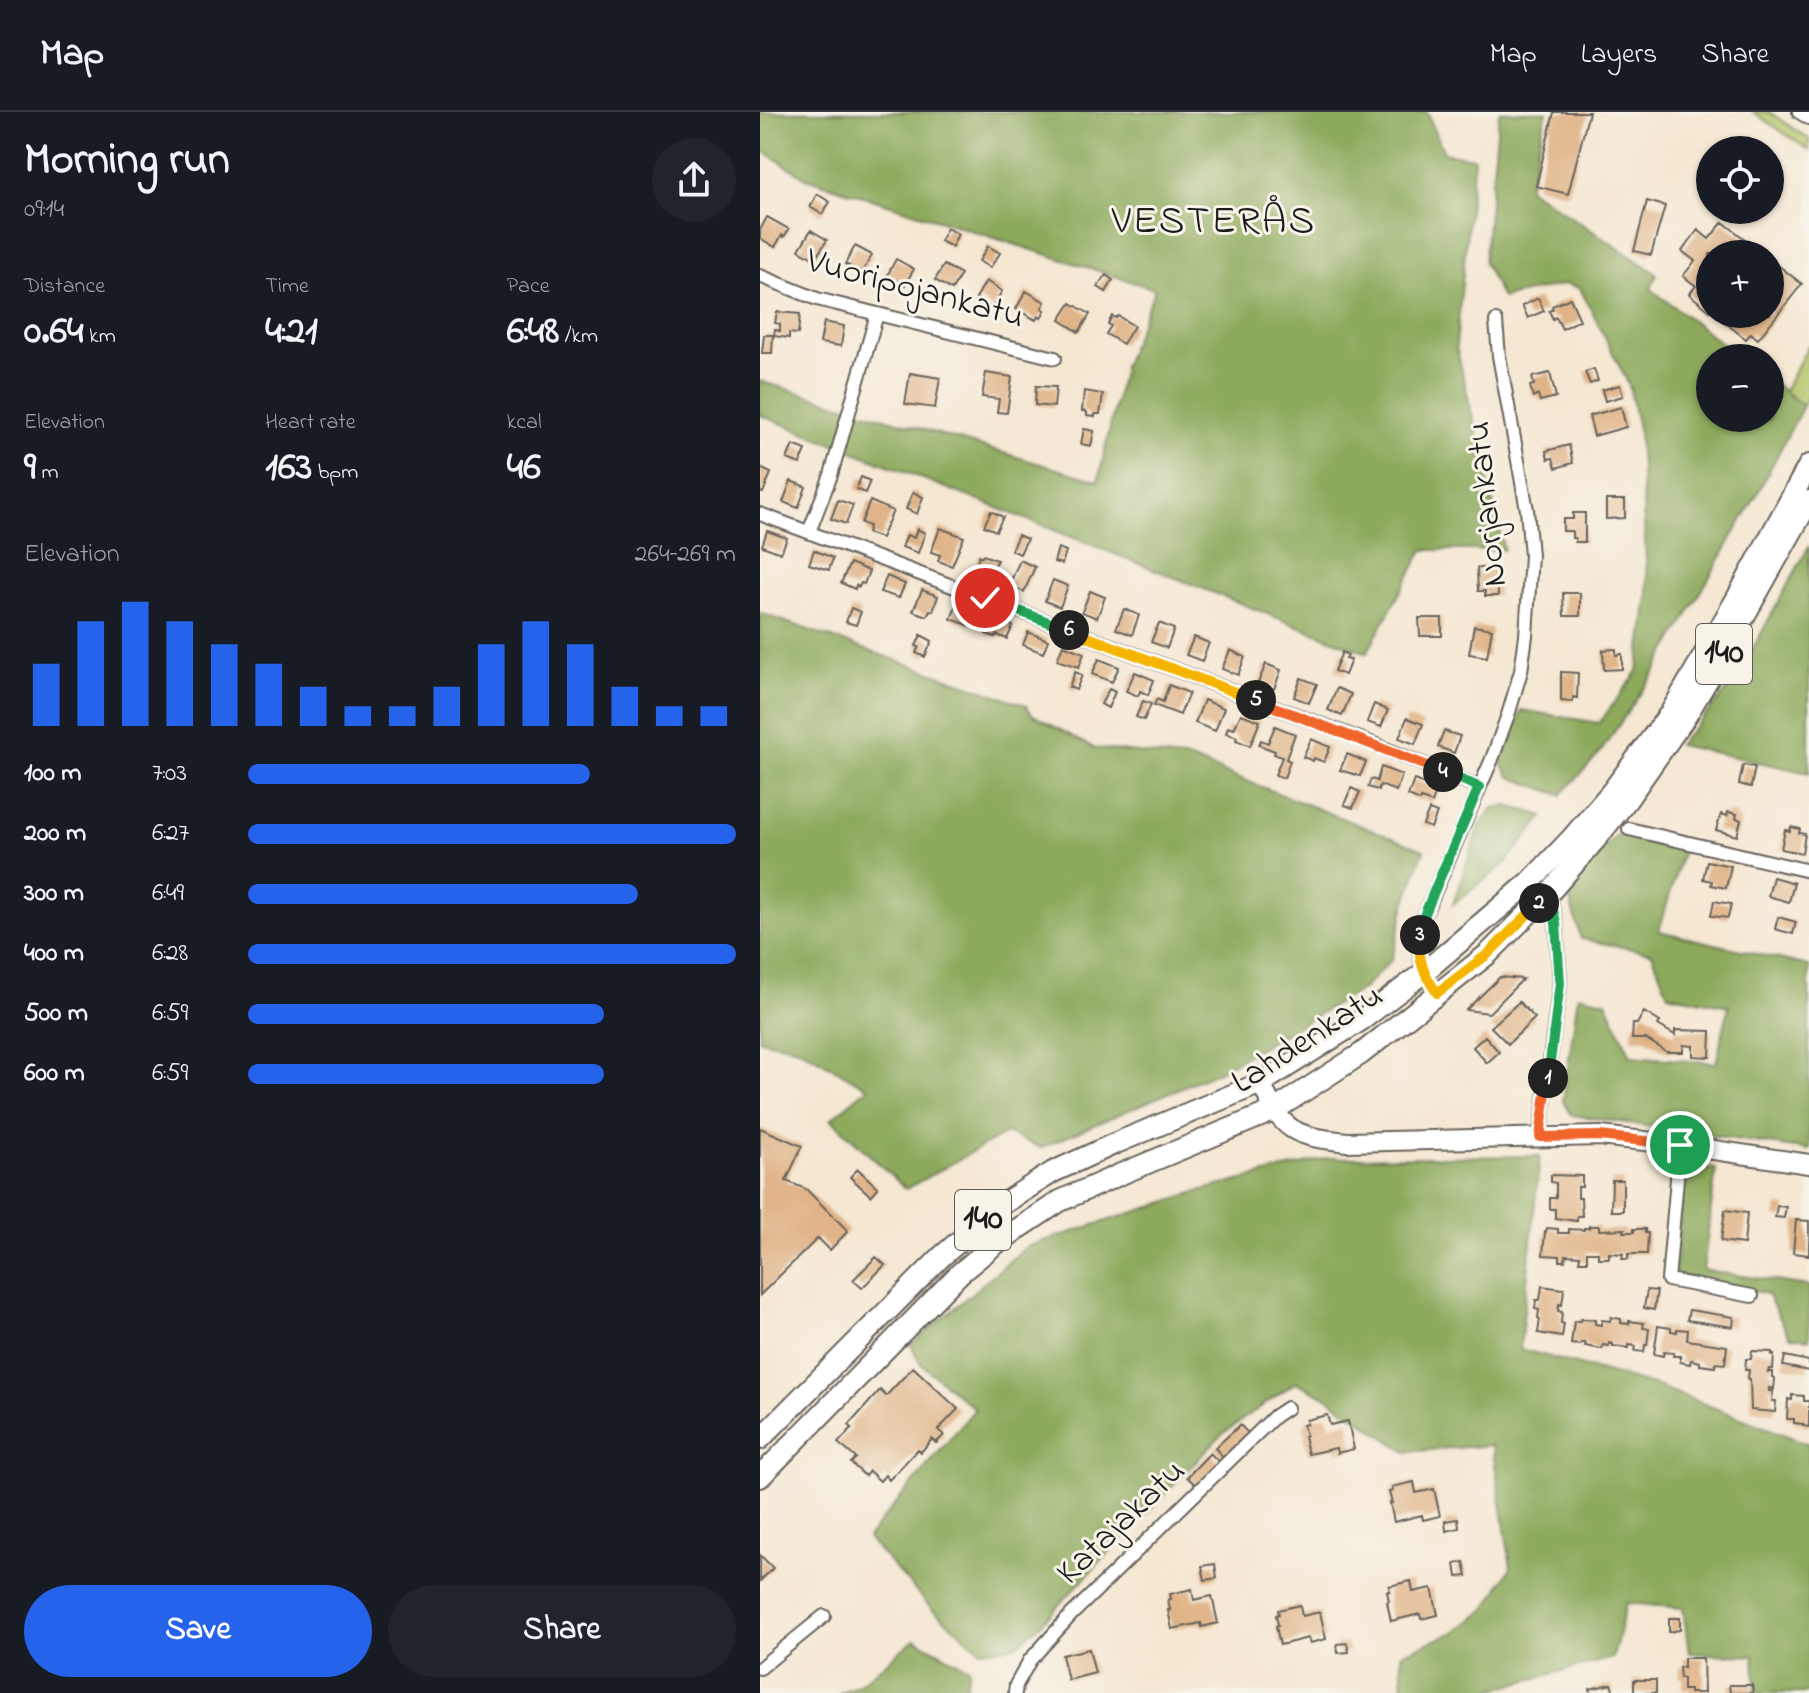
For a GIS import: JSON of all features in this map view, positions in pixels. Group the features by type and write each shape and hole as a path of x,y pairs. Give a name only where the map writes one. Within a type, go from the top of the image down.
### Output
{"main road":[{"name":"Lahdenkatu","path":"760,1477 960,1273 1007,1235 1060,1201 1273,1111 1361,1054 1488,954 1549,893 1596,839 1640,756 1671,712 1737,598 1809,465"},
{"name":"Lahdenkatu","path":"760,1439 942,1256 1001,1205 1053,1172 1261,1083 1363,1019 1423,973 1530,882 1571,839 1620,795 1686,716 1809,501"}],"street":[{"path":"1799,112 1809,118"},
{"name":"Vuoripojankatu","path":"760,276 817,299 1055,358"},
{"path":"809,532 831,475 877,314"},
{"name":"Norjankatu","path":"1423,973 1419,944 1422,921 1509,712 1521,671 1531,555 1527,510 1499,356 1496,321"},
{"path":"760,514 1376,745 1479,787"},
{"path":"1629,829 1809,871"},
{"path":"1540,1137 1560,983 1556,923 1549,893"},
{"path":"1423,973 1437,993"},
{"path":"1261,1083 1273,1111 1284,1124 1316,1138 1347,1142 1600,1136 1809,1164"},
{"path":"1680,1145 1668,1280 1752,1296"},
{"name":"Katajakatu","path":"1015,1693 1016,1685 1030,1660 1071,1615 1275,1416 1287,1408"},
{"path":"760,1668 824,1616"}],"green space":[{"path":"760,112 1427,112 1444,153 1474,158 1456,346 1504,550 1423,550 1367,653 760,415 760,381 1098,481 1124,364 1155,289 806,178 760,149"},
{"path":"1499,112 1547,112 1528,188 1657,274 1651,289 1696,324 1696,328 1702,328 1723,344 1696,344 1696,432 1784,432 1784,391 1803,406 1756,496 1655,672 1599,754 1561,795 1510,777 1501,763 1522,710 1599,723 1638,671 1648,596 1639,434 1629,385 1580,288 1566,284 1502,298 1484,262"},
{"path":"1753,112 1769,112 1809,139 1809,150"},
{"path":"1809,344 1809,394 1803,406 1784,391"},
{"path":"1809,546 1809,773 1678,745 1734,683"},
{"path":"760,613 1026,705 1033,715 1094,748 1190,759 1424,850 1405,904 1392,959 1363,989 1219,1071 1041,1148 1006,1133 906,1189 831,1119 868,1088 798,1048 760,1040"},
{"path":"1508,806 1544,816 1504,865 1453,904 1479,827 1493,808"},
{"path":"1618,834 1683,850 1659,931 1809,966 1809,1150 1572,1115 1563,1101 1578,995 1606,1001 1631,1056 1716,1063 1729,1006 1668,994 1652,953 1581,939 1566,887"},
{"path":"1540,1156 1520,1349 1657,1386 1809,1444 1809,1693 1756,1693 1754,1656 1689,1653 1683,1608 1626,1603 1613,1658 1478,1693 1403,1693 1401,1654 1455,1632 1486,1609 1511,1567 1492,1445 1406,1452 1328,1398 1296,1382 1222,1434 1040,1625 1016,1646 981,1650 933,1610 867,1538 975,1409 920,1363 911,1345 1026,1247 1203,1190 1328,1158"},
{"path":"1685,1165 1716,1169 1703,1270 1809,1286 1809,1339 1790,1337 1767,1294 1675,1274"},
{"path":"915,1639 969,1668 966,1688 969,1693 839,1693 858,1685"}],"building":[{"path":"1554,112 1589,112 1568,194 1536,186"},
{"path":"817,194 830,202 822,214 810,207"},
{"path":"1647,201 1665,206 1651,255 1634,251"},
{"path":"767,217 789,229 775,247 760,238 760,230"},
{"path":"1721,224 1726,224 1746,240 1696,240 1696,286 1683,276 1695,261 1682,251 1698,230 1709,239"},
{"path":"947,228 958,234 952,247 940,241"},
{"path":"811,230 827,240 815,259 799,250"},
{"path":"855,246 872,255 862,273 845,264"},
{"path":"988,246 1000,253 990,268 979,261"},
{"path":"896,259 914,269 905,285 887,276"},
{"path":"944,265 961,274 952,290 935,280"},
{"path":"1784,270 1802,284 1784,306"},
{"path":"1106,275 1113,280 1106,292 1098,287"},
{"path":"986,281 1002,291 992,308 976,298"},
{"path":"1696,286 1696,300 1689,294"},
{"path":"1026,291 1045,302 1041,318 1038,316 1036,320 1016,309"},
{"path":"1538,298 1544,311 1528,318 1522,306"},
{"path":"1570,298 1580,320 1562,329 1549,311 1553,309 1552,306"},
{"path":"1071,303 1090,314 1079,332 1060,320"},
{"path":"777,312 800,314 798,334 789,333 789,338 774,336 775,330 780,331 780,324 775,323"},
{"path":"1112,316 1118,316 1134,326 1123,344 1106,334"},
{"path":"824,322 844,326 841,346 820,343"},
{"path":"1732,328 1767,328 1758,339 1751,333 1746,339"},
{"path":"764,335 773,335 772,353 762,353"},
{"path":"1594,369 1598,381 1590,384 1585,372"},
{"path":"910,373 940,378 935,408 905,404"},
{"path":"986,373 1012,377 1007,413 997,412 999,399 982,397"},
{"path":"1550,373 1556,397 1540,401 1538,395 1533,397 1530,386 1534,385 1532,377"},
{"path":"1620,385 1623,396 1605,401 1602,390"},
{"path":"1036,386 1056,387 1054,407 1035,405"},
{"path":"1084,391 1103,394 1100,414 1095,414 1095,417 1087,416 1087,412 1082,411"},
{"path":"1621,407 1626,427 1594,436 1589,416"},
{"path":"1084,429 1094,431 1091,446 1081,444"},
{"path":"793,445 806,450 800,464 787,459"},
{"path":"1569,445 1573,463 1556,468 1553,458 1548,459 1546,451"},
{"path":"760,468 771,473 763,493 760,492"},
{"path":"861,477 870,481 865,493 856,489"},
{"path":"791,481 806,487 798,508 783,502"},
{"path":"913,492 923,497 917,514 906,509"},
{"path":"838,500 853,505 846,524 831,519"},
{"path":"1606,500 1625,500 1625,518 1606,519"},
{"path":"870,501 893,511 881,538 867,533 869,526 861,523"},
{"path":"991,511 1003,517 996,531 984,526"},
{"path":"1573,513 1585,513 1585,542 1575,542 1572,531 1563,531 1563,519 1573,519"},
{"path":"940,528 964,537 952,566 938,561 940,555 931,552"},
{"path":"917,529 925,533 918,553 902,547 907,535 914,538"},
{"path":"767,531 787,538 781,553 762,546"},
{"path":"1018,535 1027,539 1020,554 1011,550"},
{"path":"1058,548 1066,551 1062,564 1054,562"},
{"path":"814,550 833,558 829,570 809,564"},
{"path":"979,555 997,560 989,580 974,573"},
{"path":"1020,560 1035,567 1024,592 1009,585"},
{"path":"850,563 869,571 864,584 856,585 855,589 841,583"},
{"path":"1477,568 1497,568 1498,596 1485,596 1485,591 1478,591"},
{"path":"887,576 905,584 899,598 880,592"},
{"path":"1053,580 1068,586 1060,607 1045,601"},
{"path":"922,590 938,596 933,611 930,610 927,616 913,611"},
{"path":"1090,591 1105,597 1097,618 1082,612"},
{"path":"1563,593 1580,593 1580,616 1564,616"},
{"path":"957,604 976,612 971,626 951,619"},
{"path":"851,608 861,612 856,625 846,622"},
{"path":"1124,609 1139,615 1132,635 1116,629"},
{"path":"993,617 1013,626 1007,639 986,634"},
{"path":"1419,618 1442,618 1442,636 1420,636"},
{"path":"1159,623 1174,629 1167,648 1151,642"},
{"path":"1474,626 1492,629 1487,657 1469,654"},
{"path":"1028,632 1048,640 1043,653 1023,645"},
{"path":"921,635 932,641 925,657 916,653"},
{"path":"1194,637 1209,643 1202,661 1186,655"},
{"path":"1063,645 1084,653 1079,667 1057,660"},
{"path":"1616,649 1616,655 1622,654 1622,669 1604,670 1603,650"},
{"path":"1230,650 1245,657 1238,675 1222,669"},
{"path":"1342,652 1348,655 1346,659 1351,660 1345,675 1334,671"},
{"path":"1099,659 1119,667 1112,682 1092,674"},
{"path":"1266,664 1281,670 1274,689 1258,683"},
{"path":"1075,672 1082,675 1076,690 1069,687"},
{"path":"1135,672 1154,680 1148,695 1140,691 1138,696 1126,691"},
{"path":"1561,672 1578,673 1577,698 1573,697 1573,702 1561,701"},
{"path":"1301,678 1317,684 1309,703 1294,697"},
{"path":"1169,685 1189,693 1180,715 1154,705 1157,699 1163,702"},
{"path":"1337,688 1351,694 1342,716 1328,710"},
{"path":"1109,689 1115,692 1108,708 1101,704"},
{"path":"1204,700 1224,708 1215,731 1195,723"},
{"path":"1143,701 1151,704 1144,720 1136,717"},
{"path":"1374,704 1388,710 1381,727 1367,722"},
{"path":"1241,714 1260,721 1250,746 1226,733 1228,727 1234,729"},
{"path":"1407,718 1423,724 1415,744 1399,738"},
{"path":"1275,726 1295,734 1286,759 1290,761 1284,778 1275,775 1282,757 1259,745 1261,740 1268,743"},
{"path":"1444,731 1460,736 1454,753 1438,747"},
{"path":"1311,739 1330,747 1324,762 1303,757"},
{"path":"1347,754 1366,762 1360,776 1340,770"},
{"path":"1743,765 1755,767 1751,787 1739,784"},
{"path":"1381,767 1402,775 1396,791 1380,785 1378,790 1368,787 1371,779 1377,781"},
{"path":"1414,780 1437,789 1432,803 1408,796"},
{"path":"1351,788 1360,792 1353,808 1344,805"},
{"path":"1429,810 1437,813 1431,828 1423,825"},
{"path":"1728,812 1737,814 1736,818 1741,820 1737,836 1716,830 1721,814 1727,816"},
{"path":"1791,827 1805,834 1802,853 1781,849 1785,830 1790,831"},
{"path":"1707,861 1731,866 1726,888 1711,885 1712,881 1703,879"},
{"path":"1773,877 1794,883 1789,902 1768,896"},
{"path":"1714,901 1731,904 1728,918 1711,916"},
{"path":"1778,917 1796,922 1793,934 1775,929"},
{"path":"1500,977 1523,979 1489,1013 1466,1010"},
{"path":"1519,1002 1535,1018 1508,1044 1491,1027"},
{"path":"1644,1012 1675,1035 1675,1030 1711,1031 1710,1057 1693,1056 1693,1046 1683,1045 1683,1052 1667,1052 1646,1039 1632,1039 1633,1024 1637,1024"},
{"path":"1485,1036 1499,1052 1487,1063 1473,1047"},
{"path":"760,1128 802,1146 786,1181 806,1189 848,1231 830,1250 818,1238 760,1295"},
{"path":"858,1169 878,1188 871,1196 850,1177"},
{"path":"1551,1175 1582,1176 1578,1198 1581,1198 1582,1216 1577,1216 1577,1221 1555,1218 1555,1209 1550,1209 1550,1198 1556,1198 1556,1183 1551,1182"},
{"path":"1612,1180 1623,1180 1623,1211 1611,1211"},
{"path":"1777,1206 1786,1207 1784,1218 1775,1217"},
{"path":"1725,1210 1747,1213 1744,1244 1721,1241"},
{"path":"1796,1220 1809,1221 1809,1255 1793,1253"},
{"path":"1589,1226 1599,1226 1599,1230 1625,1229 1624,1232 1645,1229 1648,1233 1647,1254 1628,1254 1628,1259 1622,1259 1623,1254 1609,1253 1609,1258 1598,1258 1598,1252 1587,1252 1587,1261 1579,1261 1580,1256 1566,1255 1565,1261 1560,1261 1560,1256 1543,1255 1547,1228 1558,1229 1558,1233 1569,1233 1569,1229 1584,1230"},
{"path":"876,1257 885,1265 862,1288 853,1280"},
{"path":"1542,1286 1564,1289 1558,1311 1562,1312 1561,1323 1564,1324 1562,1337 1538,1333 1539,1310 1535,1309"},
{"path":"1647,1290 1657,1291 1654,1310 1644,1308"},
{"path":"1689,1310 1734,1317 1733,1327 1687,1320"},
{"path":"1611,1317 1621,1319 1621,1323 1644,1323 1643,1328 1649,1329 1644,1352 1635,1351 1636,1346 1629,1345 1629,1348 1609,1343 1602,1349 1585,1346 1586,1343 1571,1344 1574,1321 1595,1320 1595,1324 1601,1325 1602,1320 1610,1321"},
{"path":"1658,1326 1677,1332 1677,1329 1688,1330 1687,1340 1727,1346 1725,1364 1715,1363 1715,1367 1691,1360 1690,1364 1680,1362 1680,1356 1673,1356 1674,1353 1664,1352 1663,1356 1654,1354"},
{"path":"1752,1351 1772,1352 1774,1355 1773,1369 1768,1372 1772,1372 1775,1378 1774,1389 1769,1388 1769,1391 1773,1391 1772,1401 1776,1401 1775,1412 1751,1410 1749,1370 1745,1370 1746,1359 1751,1359"},
{"path":"1785,1356 1809,1361 1809,1371 1783,1366"},
{"path":"913,1367 958,1409 938,1430 944,1435 936,1443 932,1439 921,1452 918,1449 889,1480 885,1475 880,1481 869,1471 865,1476 851,1463 856,1458 838,1443 852,1428 849,1425 880,1390 886,1396"},
{"path":"1792,1395 1804,1396 1804,1401 1809,1401 1809,1427 1787,1419 1788,1399 1792,1400"},
{"path":"1327,1415 1330,1425 1348,1421 1354,1449 1337,1453 1336,1448 1308,1454 1303,1425 1307,1424 1306,1420"},
{"path":"1240,1425 1248,1433 1223,1457 1215,1448"},
{"path":"1210,1453 1219,1462 1197,1486 1187,1477"},
{"path":"1414,1482 1416,1493 1434,1489 1440,1516 1423,1520 1422,1515 1394,1522 1389,1492 1393,1491 1392,1487"},
{"path":"1458,1519 1459,1528 1446,1531 1445,1521"},
{"path":"760,1555 773,1568 760,1581"},
{"path":"1464,1562 1467,1576 1457,1577 1455,1564"},
{"path":"1215,1564 1217,1578 1205,1580 1202,1566"},
{"path":"1411,1581 1413,1592 1432,1588 1438,1615 1421,1619 1420,1614 1391,1621 1387,1602 1389,1586"},
{"path":"1192,1589 1194,1600 1212,1596 1218,1623 1172,1629 1168,1610 1170,1594"},
{"path":"1300,1605 1302,1616 1320,1612 1326,1639 1310,1643 1308,1638 1280,1645 1276,1626 1278,1610"},
{"path":"1669,1618 1680,1618 1680,1630 1669,1632"},
{"path":"1347,1643 1349,1652 1338,1653 1337,1644"},
{"path":"1089,1649 1095,1673 1068,1680 1062,1655"},
{"path":"1684,1658 1703,1658 1704,1693 1683,1690 1679,1667 1684,1667"},
{"path":"1634,1680 1656,1680 1656,1693 1634,1693"},
{"path":"1611,1684 1614,1693 1591,1693 1590,1689"},
{"path":"1729,1685 1752,1685 1753,1693 1730,1693"}],"district":[{"name":"VESTERÅS","path":"1214,222"}],"route":[{"path":"985,598 1376,745 1479,787 1422,921 1419,944 1423,973 1437,993 1488,954 1549,893 1556,923 1560,983 1540,1137 1600,1136 1680,1145"}]}
